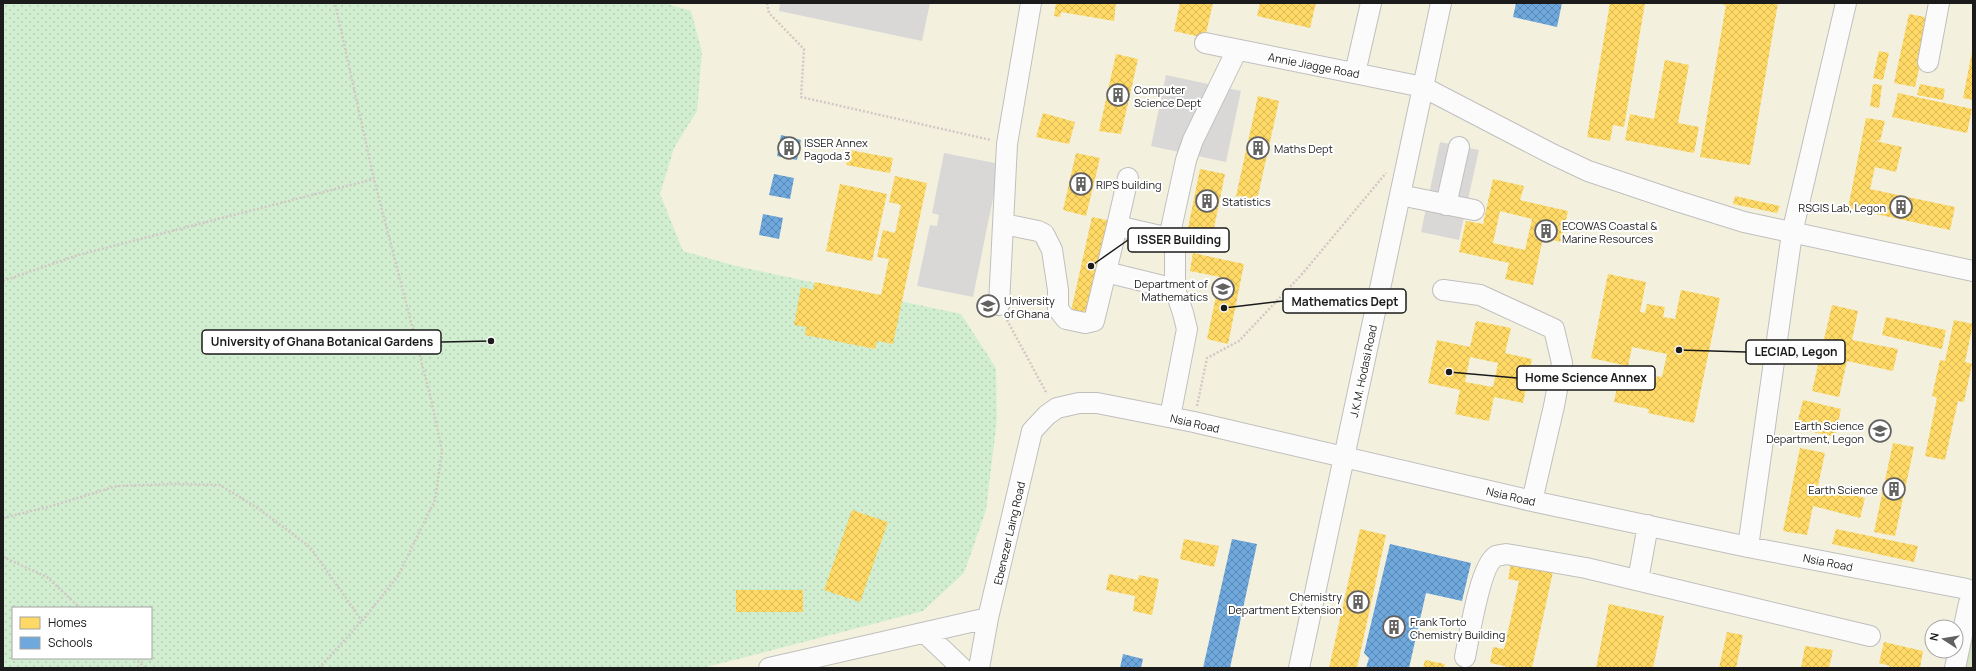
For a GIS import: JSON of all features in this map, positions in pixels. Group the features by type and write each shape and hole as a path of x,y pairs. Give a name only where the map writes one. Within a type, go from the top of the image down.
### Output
{"street":[{"path":"999,305 1007,144 1031,3"},
{"path":"1355,73 1371,3"},
{"name":"J.K.M. Hodasi Road","path":"1299,668 1442,3"},
{"path":"1748,547 1792,233 1846,3"},
{"path":"1928,62 1939,3"},
{"name":"Annie Jiagge Road","path":"1205,43 1423,87 1588,171 1744,222 1973,271"},
{"path":"1170,417 1186,329 1183,313 1175,289 1175,248 1169,238 1186,160 1193,140 1237,50"},
{"path":"1446,205 1459,147"},
{"path":"1004,224 1038,231 1044,234 1052,250 1058,290 1058,309 1066,319 1085,323 1094,321 1128,178"},
{"path":"1400,195 1474,210"},
{"path":"1117,226 1169,238"},
{"path":"1106,272 1175,289"},
{"path":"1443,290 1480,295 1554,329 1562,363 1554,406 1532,501"},
{"name":"Nsia Road","path":"1057,408 1079,403 1097,403 1170,417 1532,501 1970,594"},
{"name":"Ebenezer Laing Road","path":"979,668 988,618 1032,432 1047,415 1057,408"},
{"path":"1638,580 1648,525"},
{"path":"1465,657 1480,586 1489,564 1496,556 1506,554 1586,568 1870,636"},
{"path":"1955,668 1970,594"},
{"path":"768,668 988,618"},
{"path":"925,633 962,668"}],"path":[{"path":"319,668 362,621 398,576 417,540 434,500 442,451 431,399 374,179 335,3"},
{"path":"767,3 769,13 804,49 801,97 1007,144"},
{"path":"1194,422 1207,358 1239,341 1303,273 1390,169"},
{"path":"3,281 78,255 374,179"},
{"path":"999,305 1047,394 1057,408"},
{"path":"3,518 48,507 117,486 174,484 220,485 259,509 310,547 362,621"},
{"path":"3,557 47,577 79,607"},
{"path":"135,659 145,668"}],"shaded area":[{"name":"University of Ghana","path":"3,3 1973,3 1973,668 3,668"},
{"path":"780,3 930,3 922,41 779,11"},
{"path":"1166,75 1241,91 1226,162 1151,146"},
{"path":"1440,142 1479,150 1459,240 1421,232"},
{"path":"944,153 1000,164 973,297 917,286 930,225 937,226 939,215 932,213"}],"green space":[{"path":"3,3 665,3 691,11 702,52 697,111 674,148 660,194 683,251 736,266 961,314 996,368 997,419 986,510 964,573 923,611 703,668 3,668"},
{"path":"1973,626 1973,668 1963,668"}],"building: Homes":[{"path":"1056,3 1116,3 1114,21 1061,12 1060,17 1054,16"},
{"path":"1180,3 1213,3 1205,38 1174,31"},
{"path":"1260,3 1316,3 1310,28 1257,16"},
{"path":"1610,3 1645,3 1624,127 1613,125 1610,141 1587,137"},
{"path":"1718,3 1778,3 1750,165 1700,157 1726,5"},
{"path":"1909,14 1930,18 1915,87 1894,83"},
{"path":"1879,51 1889,53 1883,80 1873,78"},
{"path":"1973,52 1973,100 1963,98"},
{"name":"Computer Science Dept","path":"1116,54 1138,59 1121,134 1099,131"},
{"path":"1665,60 1689,65 1678,123 1699,127 1694,153 1625,140 1630,114 1654,119"},
{"path":"1873,84 1882,85 1879,108 1870,106"},
{"path":"1920,84 1945,89 1943,100 1917,95"},
{"path":"1898,93 1972,109 1967,133 1892,117"},
{"name":"Maths Dept","path":"1258,96 1279,101 1257,200 1236,196"},
{"path":"1043,113 1075,122 1069,144 1036,137"},
{"path":"1866,118 1885,121 1880,141 1871,140 1902,147 1896,172 1875,167 1870,189 1955,207 1950,230 1848,208"},
{"path":"849,150 893,158 890,173 846,165"},
{"name":"RIPS building","path":"1076,153 1100,158 1086,216 1063,210"},
{"name":"Statistics","path":"1200,169 1225,174 1213,233 1188,228"},
{"path":"895,176 927,183 893,344 877,341 875,349 805,335 806,327 794,325 801,287 813,290 815,282 881,295 889,259 877,257 883,230 895,233 901,205 889,202"},
{"name":"ECOWAS Coastal & Marine Resources","path":"1493,179 1524,186 1520,200 1568,211 1561,242 1543,238 1533,285 1505,279 1509,263 1459,252 1466,221 1483,224","holes":["1500,211 1532,219 1525,250 1493,243"]},
{"path":"840,184 887,194 872,261 826,251"},
{"path":"1735,196 1780,206 1777,213 1733,204"},
{"path":"1092,217 1111,221 1090,315 1071,311"},
{"path":"1193,253 1244,264 1228,344 1207,339 1220,277 1190,271"},
{"path":"1608,274 1646,282 1640,312 1645,313 1647,304 1665,307 1663,317 1675,319 1681,290 1720,298 1694,423 1648,413 1649,409 1614,402 1620,372 1656,379 1657,376 1662,377 1667,354 1632,347 1628,366 1591,358"},
{"path":"1832,305 1858,311 1852,340 1898,349 1893,371 1847,361 1839,397 1812,391"},
{"path":"1886,317 1946,330 1942,349 1882,335"},
{"path":"1954,320 1973,324 1965,362 1972,364 1964,402 1958,401 1945,460 1925,456 1937,398 1932,396 1940,360 1945,361"},
{"path":"1476,321 1511,328 1505,353 1532,359 1523,403 1494,397 1489,421 1455,414 1460,390 1428,383 1437,340 1470,347","holes":["1470,357 1498,363 1493,387 1465,382"]},
{"path":"1803,400 1841,409 1835,437 1796,428"},
{"name":"Earth Science","path":"1893,443 1914,447 1895,536 1874,532"},
{"path":"1800,448 1825,453 1818,486 1865,498 1860,518 1813,506 1807,535 1783,531"},
{"path":"852,510 888,522 860,602 824,590"},
{"name":"Chemistry Department Extension","path":"1360,529 1386,535 1357,668 1329,668"},
{"path":"1836,529 1918,546 1914,562 1832,544"},
{"path":"1184,539 1219,546 1214,567 1180,559"},
{"path":"1512,558 1554,567 1532,668 1513,668 1490,663 1493,647 1504,649 1519,581 1508,579"},
{"path":"1109,574 1138,580 1139,575 1159,579 1152,615 1133,611 1135,596 1106,590"},
{"path":"736,590 803,590 803,612 736,612"},
{"path":"1609,604 1664,616 1653,668 1596,668"},
{"path":"1727,632 1743,635 1736,668 1719,668"},
{"path":"1884,642 1923,651 1920,668 1890,668 1890,666 1879,663"},
{"path":"1805,646 1833,650 1829,668 1801,668"},
{"path":"1425,660 1445,664 1444,668 1423,668"}],"building: Schools":[{"path":"1516,3 1562,3 1557,27 1513,17"},
{"name":"ISSER Annex Pagoda 3","path":"781,135 801,140 797,160 777,156"},
{"name":"ISSER Annex Pagoda 3","path":"774,174 794,178 790,199 769,195"},
{"path":"763,214 783,218 779,239 759,235"},
{"path":"1232,539 1257,544 1230,668 1203,668"},
{"name":"Frank Torto Chemistry Building","path":"1390,544 1471,563 1462,601 1426,593 1409,668 1366,668 1369,658 1364,653"},
{"path":"1123,654 1143,659 1141,668 1120,668"}],"place":[{"name":"Computer Science Dept","path":"1118,95"},
{"name":"ISSER Annex Pagoda 3","path":"789,148"},
{"name":"Maths Dept","path":"1258,148"},
{"name":"RIPS building","path":"1081,184"},
{"name":"Statistics","path":"1207,201"},
{"name":"RSGIS Lab, Legon","path":"1901,207"},
{"name":"ECOWAS Coastal & Marine Resources","path":"1546,231"},
{"name":"ISSER Building","path":"1091,266"},
{"name":"Department of Mathematics","path":"1223,289"},
{"name":"University of Ghana","path":"988,306"},
{"name":"Mathematics Dept","path":"1224,308"},
{"name":"University of Ghana Botanical Gardens","path":"491,341"},
{"name":"LECIAD, Legon","path":"1679,350"},
{"name":"Home Science Annex","path":"1449,372"},
{"name":"Earth Science Department, Legon","path":"1880,431"},
{"name":"Earth Science","path":"1894,489"},
{"name":"Chemistry Department Extension","path":"1358,602"},
{"name":"Frank Torto Chemistry Building","path":"1394,627"}]}
